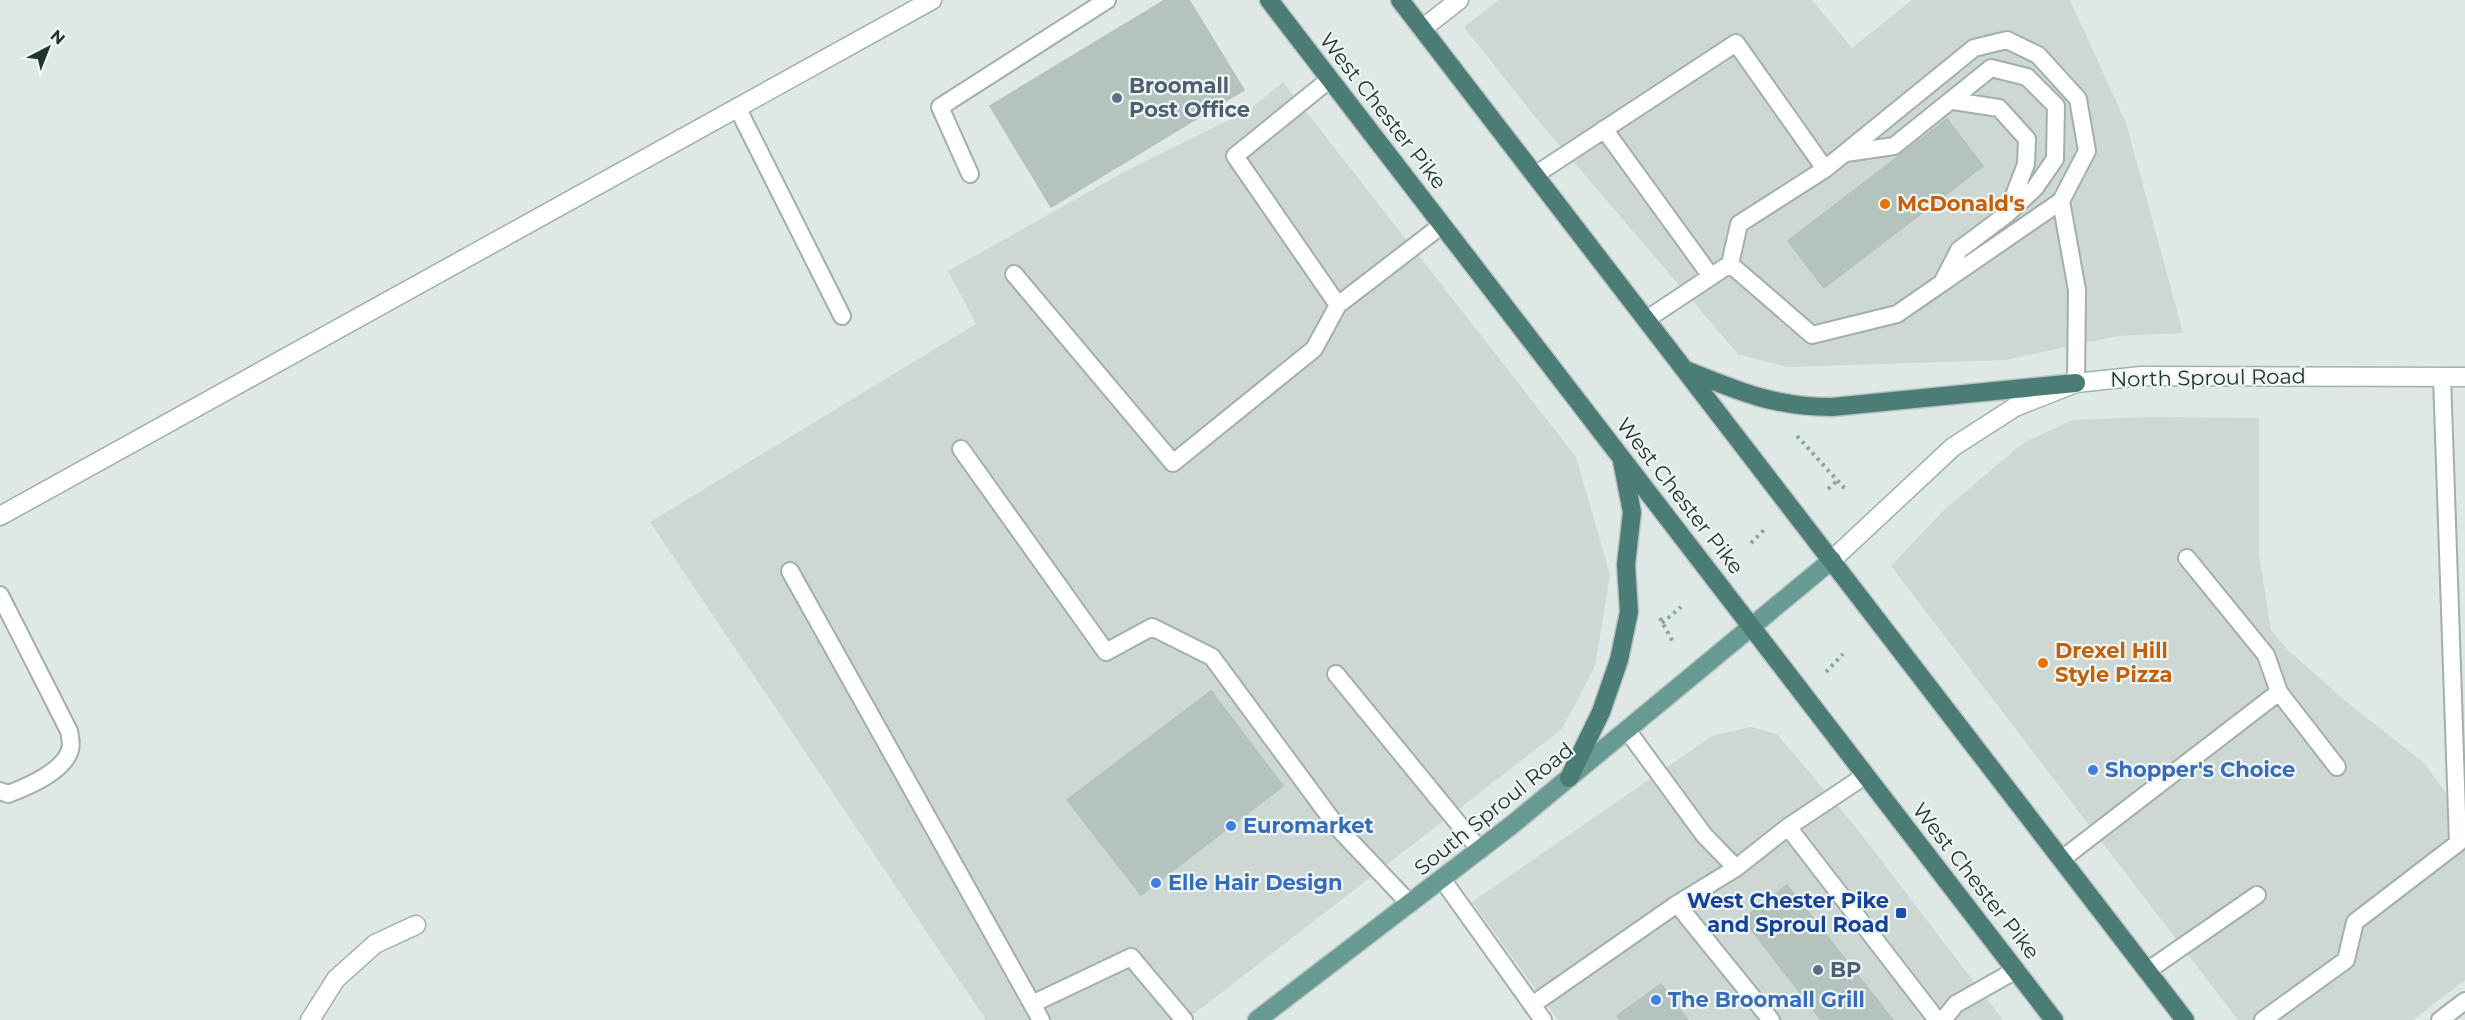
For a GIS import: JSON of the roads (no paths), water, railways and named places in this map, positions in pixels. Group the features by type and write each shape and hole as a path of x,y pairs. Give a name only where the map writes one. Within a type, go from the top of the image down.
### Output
{"highway":[{"name":"West Chester Pike","path":"1269,0 2054,1020"},
{"path":"1400,0 2185,1020"},
{"path":"1686,370 1758,398 1805,407 1832,407 2076,383"},
{"path":"1569,778 1601,712 1619,660 1629,612 1626,565 1632,512 1621,457"}],"main road":[{"name":"South Sproul Road","path":"1257,1020 1480,850 1832,560"}],"street":[{"path":"0,516 932,0"},
{"path":"1422,29 1459,0"},
{"name":"North Sproul Road","path":"1832,560 1953,447 2015,407 2076,383 2141,376 2465,377"},
{"path":"310,1020 336,980 375,944 417,925"}],"lane":[{"path":"970,174 940,107 1107,0"},
{"path":"1647,319 1710,275 1730,264 1739,224 1825,169 1974,48 2007,40 2038,55 2078,99 2087,151 2061,201 1897,315 1812,335 1730,264"},
{"path":"1535,175 1736,43 1825,169"},
{"path":"1846,153 1894,146 1953,101 1991,68 2026,77 2056,106 2055,159 2035,188 2007,214 1959,250 1941,284"},
{"path":"1330,79 1235,156 1338,305"},
{"path":"1953,101 1999,108 2027,140 2026,164 2007,214"},
{"path":"737,107 842,316"},
{"path":"1604,129 1710,275"},
{"path":"2061,201 2077,290 2076,383"},
{"path":"1014,274 1173,463 1314,349 1338,305 1442,225"},
{"path":"2263,1020 2346,960 2355,922 2458,843 2442,377"},
{"path":"961,449 1106,652 1152,627 1212,657 1338,828 1410,904"},
{"path":"2187,558 2265,655 2279,692 2337,767"},
{"path":"790,571 1041,1020"},
{"path":"0,595 69,731 71,748 65,761 31,786 8,794 0,791"},
{"path":"1336,674 1480,850"},
{"path":"2062,859 2279,692"},
{"path":"1627,730 1704,835 1736,868"},
{"path":"1532,1005 1677,904 1736,868 1788,827 1866,775"},
{"path":"1788,827 1936,1020"},
{"path":"1442,879 1543,1020"},
{"path":"2147,971 2257,895"},
{"path":"1677,904 1770,1020"},
{"path":"1032,1004 1131,957 1184,1020"},
{"path":"1943,1020 1956,1004 2016,970"},
{"path":"2440,1020 2465,1001"}],"place":[{"name":"Broomall Post Office","path":"1117,98"},
{"name":"McDonald's","path":"1885,204"},
{"name":"Drexel Hill Style Pizza","path":"2043,663"},
{"name":"Shopper's Choice","path":"2093,770"},
{"name":"Euromarket","path":"1231,826"},
{"name":"Elle Hair Design","path":"1156,883"},
{"name":"West Chester Pike and Sproul Road","path":"1901,913"},
{"name":"BP","path":"1818,970"},
{"name":"The Broomall Grill","path":"1656,1000"}]}
